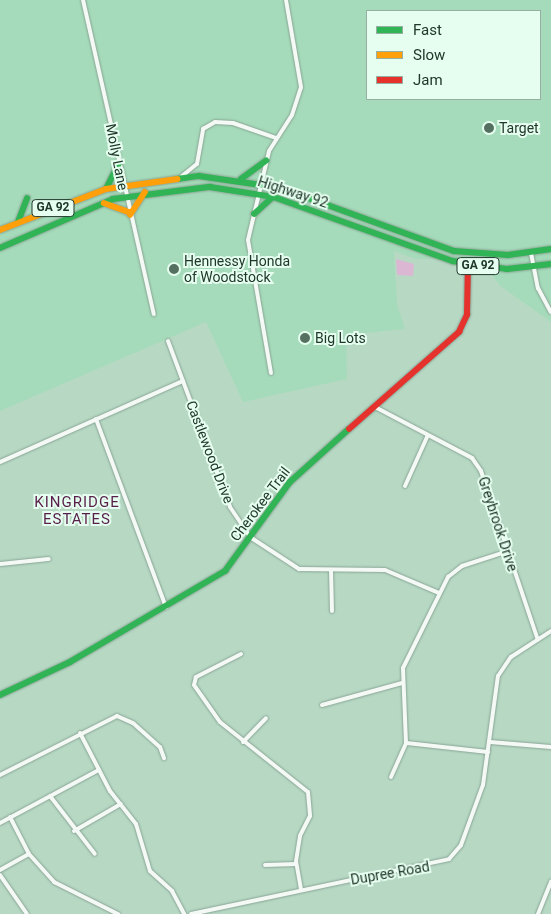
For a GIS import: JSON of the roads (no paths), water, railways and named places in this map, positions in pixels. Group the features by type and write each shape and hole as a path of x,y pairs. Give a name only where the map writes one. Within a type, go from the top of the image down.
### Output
{"main road":[{"path":"240,179 266,161"},
{"path":"106,189 119,164"},
{"name":"Highway 92","path":"0,230 106,189 123,184 182,176 240,179 261,183 438,247 483,254 531,253 551,249"},
{"name":"Highway 92","path":"0,248 103,202 146,192 197,187 256,193 274,197 415,250 468,264 533,267 551,264"},
{"path":"103,202 129,214 146,192"},
{"path":"254,214 274,197"},
{"path":"18,223 27,198"},
{"name":"Cherokee Trail","path":"0,695 56,670 218,578 290,482 463,327 468,264"}],"street":[{"name":"Molly Lane","path":"83,0 129,214 154,314"},
{"path":"270,373 248,244 256,193 261,183 266,161 276,138 292,115 301,87 286,0"},
{"path":"182,176 197,164 203,129 215,122 233,123 276,138"},
{"path":"531,253 533,267 551,312"},
{"name":"Castlewood Drive","path":"168,341 230,508 250,537 299,569 393,572 439,594"},
{"path":"0,462 183,381"},
{"name":"Greybrook Drive","path":"375,407 427,437 472,458 487,489 506,552 538,640"},
{"path":"96,419 167,608"},
{"path":"405,486 427,437"},
{"path":"391,777 406,743 402,683 405,656 439,594 456,569 506,552"},
{"path":"0,564 49,559"},
{"path":"331,570 332,611"},
{"name":"Dupree Road","path":"190,914 449,858 461,845 476,809 490,742 498,676 511,657 551,631"},
{"path":"241,654 194,680 210,712 243,742 308,792 312,808 300,836 296,864 301,890"},
{"path":"322,705 402,683"},
{"path":"0,775 112,717 123,717 160,747 164,758"},
{"path":"243,742 266,718"},
{"path":"80,733 99,770 136,824 150,872 172,891 184,914"},
{"path":"490,742 551,747"},
{"path":"406,743 488,752"},
{"path":"0,823 99,770"},
{"path":"50,796 74,831 95,854"},
{"path":"74,831 121,804"},
{"path":"10,818 29,854 58,884 118,914"},
{"path":"0,870 29,854"},
{"path":"265,865 296,864"},
{"path":"0,875 25,914"},
{"path":"538,914 551,882"}],"place":[{"name":"Target","path":"489,128"},
{"name":"Hennessy Honda of Woodstock","path":"174,269"},
{"name":"Big Lots","path":"305,338"}],"district":[{"name":"KINGRIDGE ESTATES","path":"77,510"}]}
